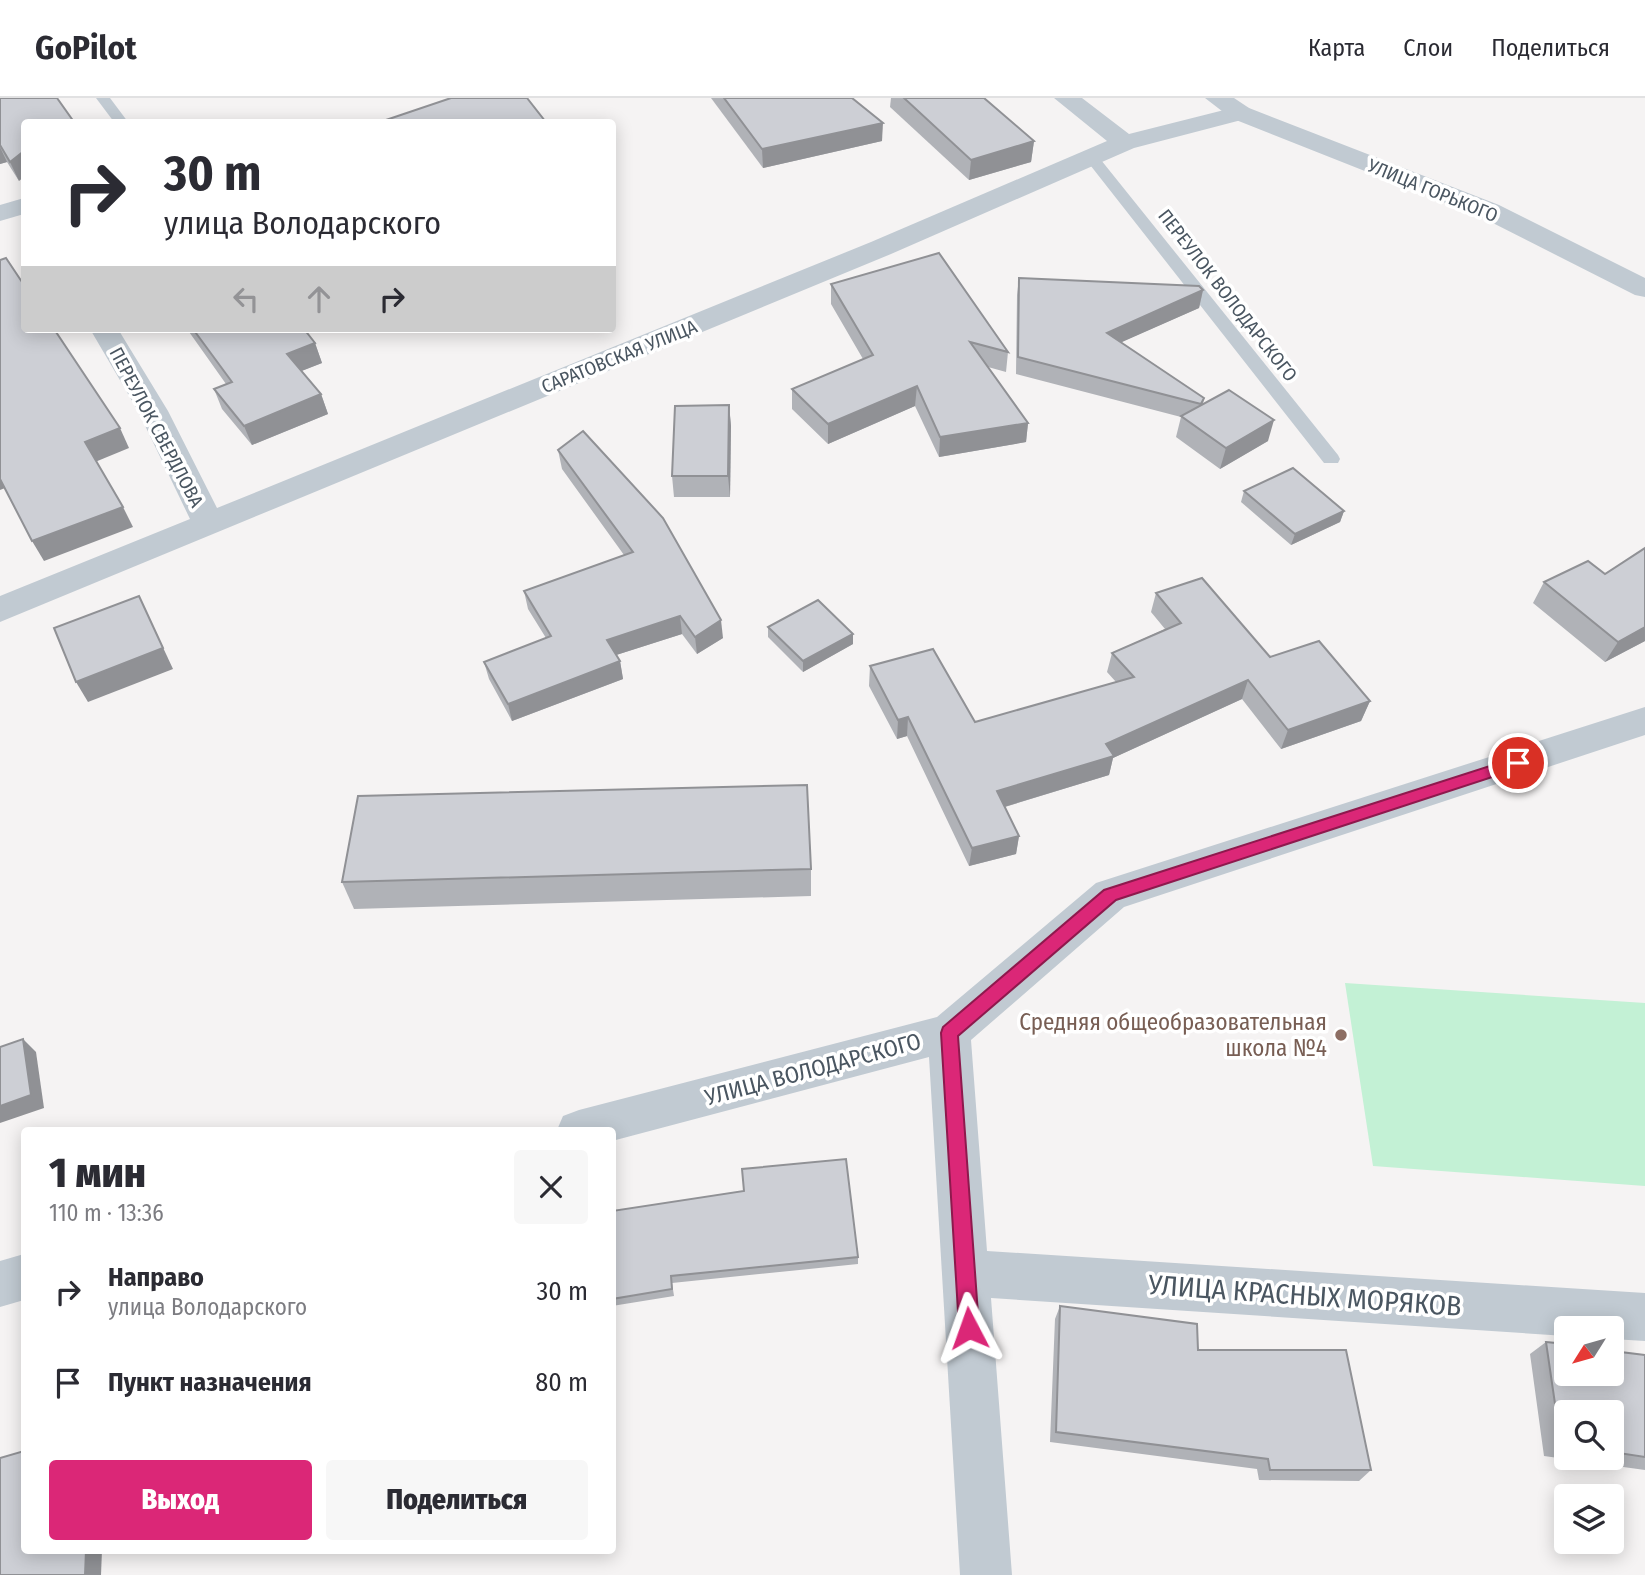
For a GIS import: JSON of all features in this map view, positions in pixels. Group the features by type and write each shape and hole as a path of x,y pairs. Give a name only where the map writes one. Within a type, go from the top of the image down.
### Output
{"street":[{"path":"1066,98 1125,143"},
{"name":"САРАТОВСКАЯ УЛИЦА","path":"0,610 881,248 1125,143 1229,106"},
{"name":"УЛИЦА ГОРЬКОГО","path":"1229,106 1490,211 1643,289"},
{"path":"0,213 21,207"},
{"name":"ПЕРЕУЛОК СВЕРДЛОВА","path":"106,333 153,411 209,524"},
{"name":"УЛИЦА ВОЛОДАРСКОГО","path":"590,1127 950,1033 1110,895 1645,721"},
{"path":"950,1033 986,1575"},
{"name":"УЛИЦА КРАСНЫХ МОРЯКОВ","path":"965,1273 1645,1317"},
{"path":"0,1283 21,1278"}],"lane":[{"path":"103,98 119,119"},
{"name":"ПЕРЕУЛОК ВОЛОДАРСКОГО","path":"1092,158 1331,458"}],"green space":[{"path":"1345,983 1645,1003 1645,1186 1373,1166"}],"building":[{"path":"0,98 57,98 72,119 21,119 21,153 10,162 0,145"},
{"path":"451,98 527,98 543,119 389,119"},
{"path":"724,98 852,98 883,123 762,149"},
{"path":"904,98 984,98 1034,141 971,160"},
{"path":"939,253 1008,352 970,342 1028,423 940,437 917,386 828,424 792,389 873,355 831,284"},
{"path":"6,258 21,280 21,333 57,333 120,428 85,442 123,507 32,541 0,479 0,260"},
{"path":"1019,278 1199,286 1203,290 1107,333 1204,398 1201,404 1018,357"},
{"path":"196,333 307,333 315,343 287,354 321,394 244,426 214,389 232,382"},
{"path":"1229,390 1274,420 1226,448 1181,416"},
{"path":"729,405 728,476 672,476 675,406"},
{"path":"583,431 663,518 721,620 695,637 680,616 607,640 620,661 508,704 484,662 551,636 524,591 633,552 558,450"},
{"path":"1293,468 1344,511 1295,534 1244,491"},
{"path":"1645,548 1645,627 1618,642 1544,582 1588,561 1605,574"},
{"path":"1202,578 1270,657 1319,641 1370,701 1288,730 1248,680 1106,744 1114,756 997,791 1019,836 972,848 908,717 898,720 870,666 933,649 975,722 1134,677 1112,653 1181,623 1156,593"},
{"path":"139,596 163,648 76,682 54,628"},
{"path":"818,600 853,634 803,661 768,627"},
{"path":"807,785 811,869 342,882 358,796"},
{"path":"23,1039 31,1095 0,1106 0,1047"},
{"path":"846,1159 858,1257 671,1276 672,1289 616,1298 616,1210 744,1191 742,1169"},
{"path":"1060,1306 1197,1324 1198,1350 1346,1350 1371,1470 1270,1470 1268,1459 1056,1432"},
{"path":"1546,1342 1554,1343 1554,1386 1624,1386 1624,1352 1645,1355 1645,1457 1624,1454 1624,1400 1554,1400"},
{"path":"21,1452 21,1554 86,1554 85,1575 0,1575 0,1458"}],"place":[{"name":"Средняя общеобразовательная школа №4","path":"1341,1035"}],"route":[{"path":"969,1328 950,1033 1110,895 1518,763"}]}
